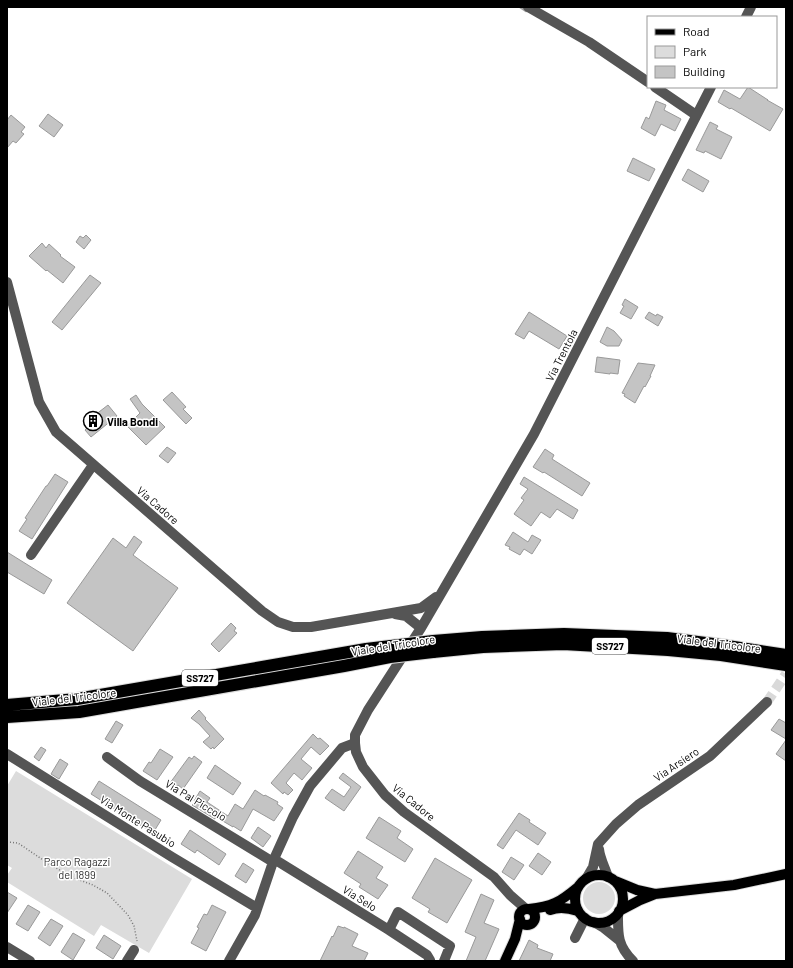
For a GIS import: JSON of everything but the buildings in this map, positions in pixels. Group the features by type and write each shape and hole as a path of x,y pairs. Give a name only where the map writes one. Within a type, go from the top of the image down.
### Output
{"highway":[{"name":"Viale del Tricolore","path":"7,717 79,712 344,666 391,651 433,646 482,637 564,634 668,638 786,655"},
{"name":"Viale del Tricolore","path":"433,646 483,647 563,644 676,650 786,665"},
{"name":"Viale del Tricolore","path":"7,705 77,699 366,649 391,651"}],"main road":[{"path":"526,916 544,913 554,908 562,907 586,917 604,922 610,920 619,912 640,900 655,894 734,885 786,874"},
{"path":"505,961 526,916 566,897 586,879 596,875 611,879 637,890 655,894"},
{"path":"611,879 618,884 622,895 623,900 619,912"},
{"path":"578,887 575,899 576,905 586,917"}],"street":[{"path":"528,7 589,42 647,81"},
{"path":"746,16 751,7"},
{"path":"656,88 696,115"},
{"name":"Via Trentola","path":"421,628 534,434 710,88"},
{"name":"Via Cadore","path":"7,282 39,402 56,432 262,611 278,622 293,627 311,627 421,608 440,594"},
{"path":"32,555 94,465"},
{"path":"229,961 255,915 274,860 293,817 310,786 342,748 354,744 355,735 368,710 421,628 406,616 393,613"},
{"name":"Via Arsiero","path":"586,879 593,867 598,844 616,824 638,805 710,756 766,702"},
{"name":"Via Cadore","path":"354,744 363,767 385,795 410,816 494,877 526,916"},
{"name":"Via Monte Pasubio","path":"7,754 257,908"},
{"name":"Via Pal Piccolo","path":"107,757 140,780 274,860"},
{"path":"598,844 600,857 611,879"},
{"name":"Via Selo","path":"274,860 389,930 427,955 430,960 429,961"},
{"path":"389,930 398,912 450,946 444,961"},
{"path":"619,912 619,940"},
{"path":"575,938 586,917 604,928 619,940 626,954 633,961"},
{"path":"7,946 30,961"},
{"path":"127,961 134,950"}],"path":[{"path":"7,842 18,843 74,878 93,885 107,893 128,915 134,926 137,943 134,950"}],"green space":[{"name":"Parco Ragazzi del 1899","path":"16,771 192,879 149,953 101,925 94,936 7,882 7,875 12,868 7,865 7,786"},
{"path":"596,882 602,882 612,889 615,898 614,904 608,911 602,914 596,914 586,907 583,901 583,895 590,885"}],"waterway":[{"path":"520,7 526,11"}],"tunnel":[{"path":"767,702 786,674"}],"place":[{"name":"Villa Bondi","path":"93,421"}]}
